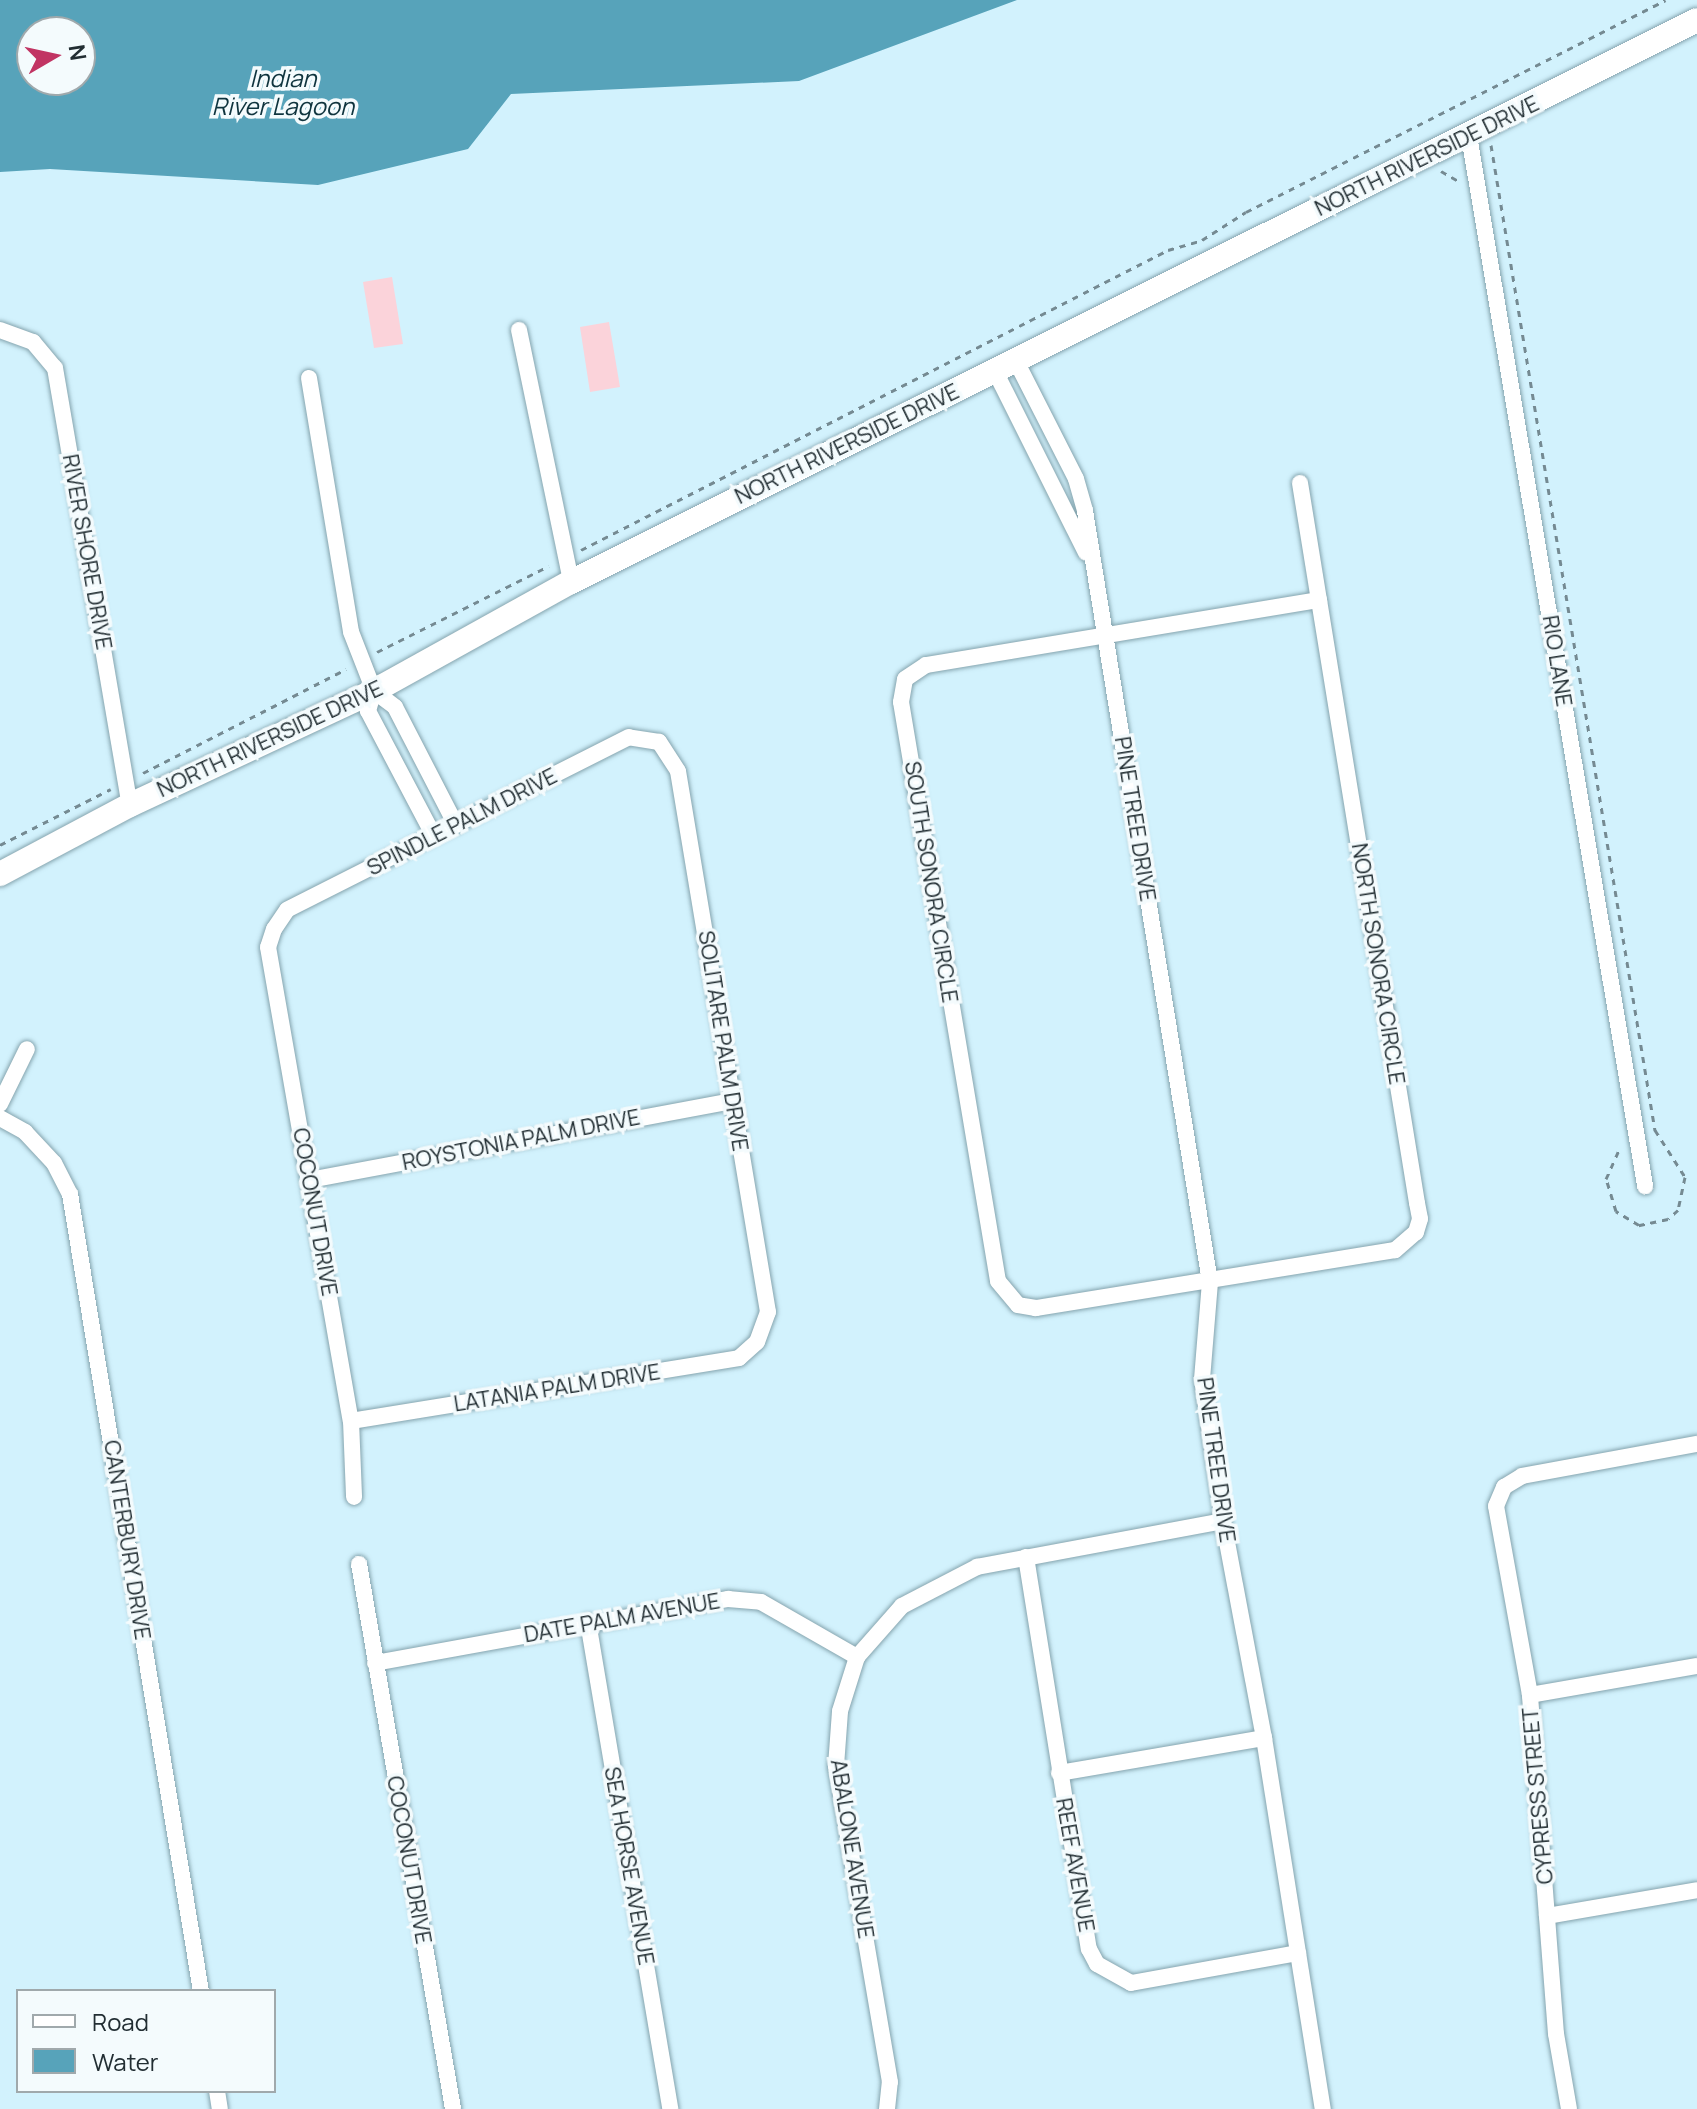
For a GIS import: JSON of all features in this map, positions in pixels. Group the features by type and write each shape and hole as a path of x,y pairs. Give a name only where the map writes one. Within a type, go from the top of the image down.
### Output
{"street":[{"name":"NORTH RIVERSIDE DRIVE","path":"0,874 128,793 374,691 571,582 1697,20"},
{"name":"RIO LANE","path":"1469,136 1645,1186"},
{"name":"RIVER SHORE DRIVE","path":"0,330 33,342 55,368 128,793"},
{"path":"519,330 571,582"},
{"name":"PINE TREE DRIVE","path":"1006,366 1095,573"},
{"name":"PINE TREE DRIVE","path":"1006,366 1076,479 1095,573 1210,1282 1202,1379 1223,1521 1264,1738 1323,2109"},
{"path":"309,378 351,632 374,691 395,707 456,825"},
{"name":"NORTH SONORA CIRCLE","path":"1210,1282 1395,1250 1416,1232 1420,1219 1300,483"},
{"name":"SOUTH SONORA CIRCLE","path":"1210,1282 1036,1308 1018,1305 1004,1293 901,702 905,679 926,665 1319,600"},
{"path":"374,691 368,711 434,836"},
{"name":"SPINDLE PALM DRIVE","path":"274,929 287,910 629,737 659,742"},
{"name":"SOLITARE PALM DRIVE","path":"659,742 678,771 768,1312 757,1342"},
{"name":"COCONUT DRIVE","path":"274,929 268,947 351,1421 354,1497"},
{"path":"0,1104 27,1049"},
{"name":"ROYSTONIA PALM DRIVE","path":"310,1180 732,1101"},
{"name":"CANTERBURY DRIVE","path":"0,1118 25,1132 54,1163 70,1194 201,1989"},
{"name":"LATANIA PALM DRIVE","path":"351,1421 739,1358 757,1342"},
{"name":"CYPRESS STREET","path":"1569,2109 1556,2034 1530,1695 1496,1506 1504,1487 1522,1476 1697,1444"},
{"name":"ABALONE AVENUE","path":"887,2109 890,2082 836,1766 840,1711 857,1657 880,1628 925,1590 977,1567 1223,1521"},
{"name":"REEF AVENUE","path":"1026,1557 1089,1949 1109,1974 1131,1983 1298,1953"},
{"name":"COCONUT DRIVE","path":"359,1564 453,2109"},
{"name":"DATE PALM AVENUE","path":"375,1663 728,1599 761,1602 857,1657"},
{"name":"SEA HORSE AVENUE","path":"588,1622 670,2109"},
{"path":"1530,1695 1697,1666"},
{"path":"1059,1773 1264,1738"},
{"path":"1547,1916 1697,1890"}],"path":[{"path":"0,845 128,793 362,660 1168,250 1202,240 1246,212 1665,0"}],"shaded area":[{"path":"392,277 403,344 374,348 363,282"},
{"path":"609,322 620,387 590,392 580,327"}],"water":[{"name":"Indian River Lagoon","path":"0,0 1017,0 799,81 511,94 468,149 318,185 50,169 0,172"}]}
